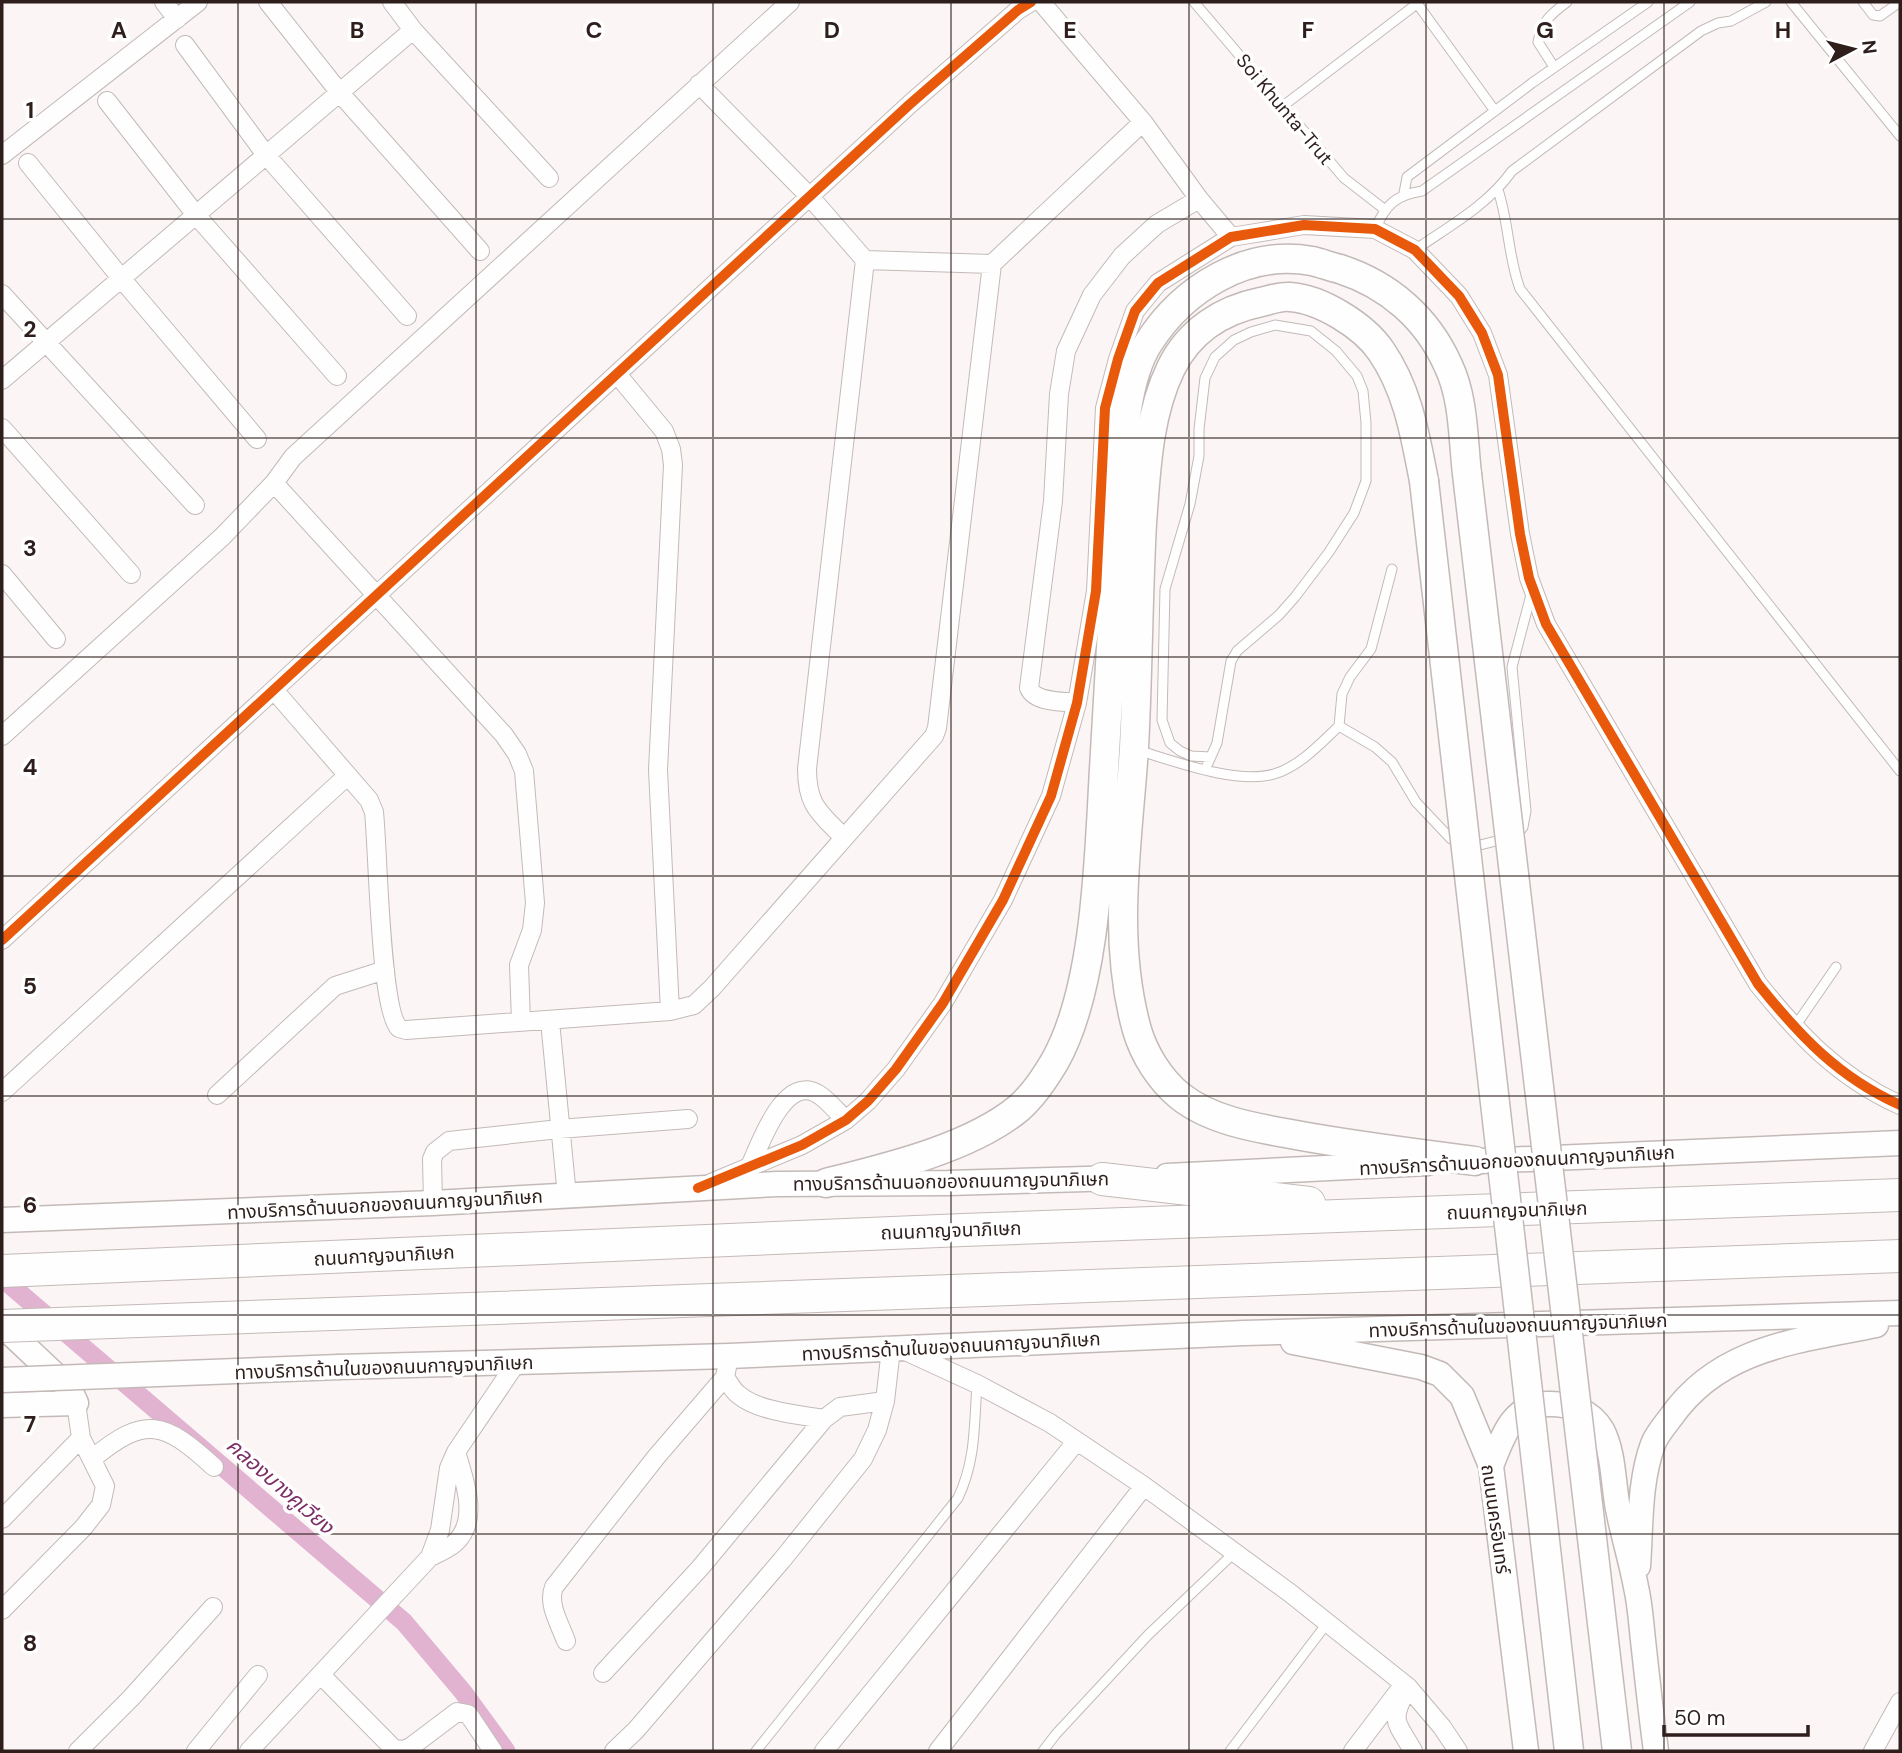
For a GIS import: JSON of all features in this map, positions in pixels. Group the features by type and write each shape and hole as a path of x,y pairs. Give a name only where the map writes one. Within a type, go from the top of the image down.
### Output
{"highway":[{"path":"1101,1179 1181,1190 1274,1198 1366,1215"},
{"name":"ถนนกาญจนาภิเษก","path":"2,1271 727,1239 1900,1195"},
{"path":"2,1326 1900,1256"}],"main road":[{"path":"826,1183 889,1167 956,1143 993,1126 1019,1108 1037,1090 1068,1031 1083,981 1094,910 1123,442 1134,379 1146,346 1186,297 1215,278 1237,268 1264,261 1313,261 1380,285 1400,299 1416,316 1449,366 1460,401 1617,1751"},
{"path":"1475,1161 1360,1146 1258,1128 1217,1115 1180,1096 1154,1068 1137,1031 1128,982 1123,913 1126,825 1134,749 1139,582 1146,468 1158,401 1181,348 1201,329 1243,306 1289,297 1329,310 1366,332 1381,351 1400,385 1413,424 1424,481 1569,1751"},
{"name":"ทางบริการด้านนอกของถนนกาญจนาภิเษก","path":"2,1220 433,1203 698,1188 826,1183 1101,1179 1900,1143"},
{"name":"ทางบริการด้านในของถนนกาญจนาภิเษก","path":"2,1380 517,1362 727,1367 896,1349 1244,1333 1900,1313"},
{"path":"1637,1589 1640,1507 1654,1442 1684,1400 1712,1374 1750,1354 1900,1321"},
{"path":"2,1326 69,1388 76,1404 2,1405"},
{"name":"ถนนนครอินทร์","path":"1244,1333 1384,1358 1440,1374 1462,1396 1491,1466 1526,1751"},
{"path":"1491,1466 1500,1438 1513,1419 1523,1411 1544,1404 1565,1404 1577,1408 1593,1419 1601,1429 1608,1446 1621,1524 1637,1589 1656,1751"}],"street":[{"path":"164,2 177,19"},
{"path":"2,155 198,2"},
{"path":"268,2 340,93 480,251"},
{"path":"392,2 413,30 549,178"},
{"path":"2,736 222,537 274,483 293,457 790,2"},
{"path":"2,940 910,104 1018,10 1031,2"},
{"path":"1041,2 1143,122 1199,199 1231,237"},
{"path":"2,380 413,30"},
{"path":"185,45 266,155 407,316"},
{"path":"699,84 811,198 865,260 992,264"},
{"path":"107,101 196,215 337,376"},
{"path":"274,690 369,800 374,812 385,970 391,1015 399,1028 406,1030 550,1021 670,1011 694,1005 926,747 937,728 992,264 1143,122"},
{"path":"28,163 257,439"},
{"path":"1077,703 1038,697 1031,694 1029,688 1053,501 1059,394 1066,351 1092,295 1122,256 1157,224 1199,199"},
{"path":"698,1188 802,1145 846,1120 868,1101 896,1069 943,1003 1003,900 1051,796 1077,703 1096,591 1105,408 1135,311 1158,283 1231,237 1304,225 1375,229 1415,250 1459,296 1482,332 1498,375 1520,534 1533,587 1546,624 1758,984 1794,1028 1830,1063 1872,1092 1900,1105"},
{"path":"844,838 812,804 808,794 807,769 865,260"},
{"path":"2,294 195,505"},
{"path":"617,374 664,431 671,449 673,465 659,771 670,1011"},
{"path":"2,428 131,575"},
{"path":"274,483 504,735 517,754 524,771 535,903 532,930 519,965 521,1022"},
{"path":"2,574 56,639"},
{"path":"2,1092 347,776"},
{"path":"218,1095 335,986 385,970"},
{"path":"550,1021 567,1196"},
{"path":"750,1166 772,1117 791,1096 809,1090 818,1094 846,1120"},
{"path":"433,1203 432,1159 435,1152 449,1141 688,1119"},
{"path":"614,1751 636,1730 782,1560 863,1459 877,1430 886,1401 896,1349 977,1384 1050,1423 1144,1486 1328,1622 1406,1685 1442,1727 1458,1751"},
{"path":"249,1751 430,1557 440,1530 449,1468 456,1452 517,1362"},
{"path":"727,1367 737,1394 746,1400 824,1419"},
{"path":"566,1641 551,1602 554,1587 727,1367"},
{"path":"603,1673 700,1568 824,1419 840,1407 886,1401"},
{"path":"2,1610 83,1528 101,1505 106,1486 81,1438 76,1404"},
{"path":"92,1459 121,1437 145,1429 160,1429 175,1434 214,1467"},
{"path":"2,1519 81,1438"},
{"path":"824,1751 1076,1442"},
{"path":"430,1557 457,1542 468,1519 465,1485 456,1452"},
{"path":"938,1751 1144,1486"},
{"path":"78,1751 131,1698 213,1607"},
{"path":"196,1751 257,1675"},
{"path":"321,1675 394,1749 405,1750 412,1746 457,1712 468,1714 493,1751"},
{"path":"1353,1751 1406,1685"},
{"path":"1406,1685 1395,1718 1413,1751"},
{"path":"1873,1751 1900,1702"}],"lane":[{"name":"Soi Khunta-Trut","path":"1194,2 1344,178 1384,209"},
{"path":"1554,67 1538,42 1541,26 1548,16 1567,2"},
{"path":"1404,194 1407,177 1554,67 1648,2"},
{"path":"1375,229 1384,209 1404,194 1422,191 1690,2"},
{"path":"1415,250 1498,190 1512,171 1701,31 1718,23 1731,21 1766,2"},
{"path":"1791,2 1900,136"},
{"path":"1863,2 1873,15 1880,16 1900,2"},
{"path":"1283,106 1417,3 1495,111"},
{"path":"1498,190 1506,214 1513,269 1520,289 1900,771"},
{"path":"1205,770 1211,757 1217,743 1231,661 1237,651 1279,615 1309,579 1354,513 1366,481 1363,391 1357,376 1336,351 1311,331 1275,325 1251,332 1234,340 1215,358 1205,378 1199,456 1190,504 1165,589 1161,720 1170,743 1180,751 1191,756 1211,757"},
{"path":"1134,749 1205,770 1251,777 1274,774 1290,767 1339,726 1342,694 1350,677 1371,649 1392,569"},
{"path":"1339,726 1375,747 1392,762 1416,802 1451,839 1480,845 1516,836 1524,827 1526,811 1512,667 1533,587"},
{"path":"1794,1028 1836,967"},
{"path":"756,1751 958,1498 969,1476 977,1384"},
{"path":"1043,1751 1148,1635 1235,1552"},
{"path":"1230,1751 1328,1622"}],"waterway":[{"name":"คลองบางคูเวียง","path":"2,1278 404,1622 463,1692 506,1751"}],"cycle path":[{"path":"2,940 910,104 1018,10 1031,2"},
{"path":"698,1188 802,1145 846,1120 868,1101 896,1069 943,1003 1003,900 1051,796 1077,703 1096,591 1105,408 1135,311 1158,283 1231,237 1304,225 1375,229 1415,250 1459,296 1482,333 1498,375 1520,534 1529,578 1546,624 1758,984 1822,1054 1858,1082 1900,1105"}]}
